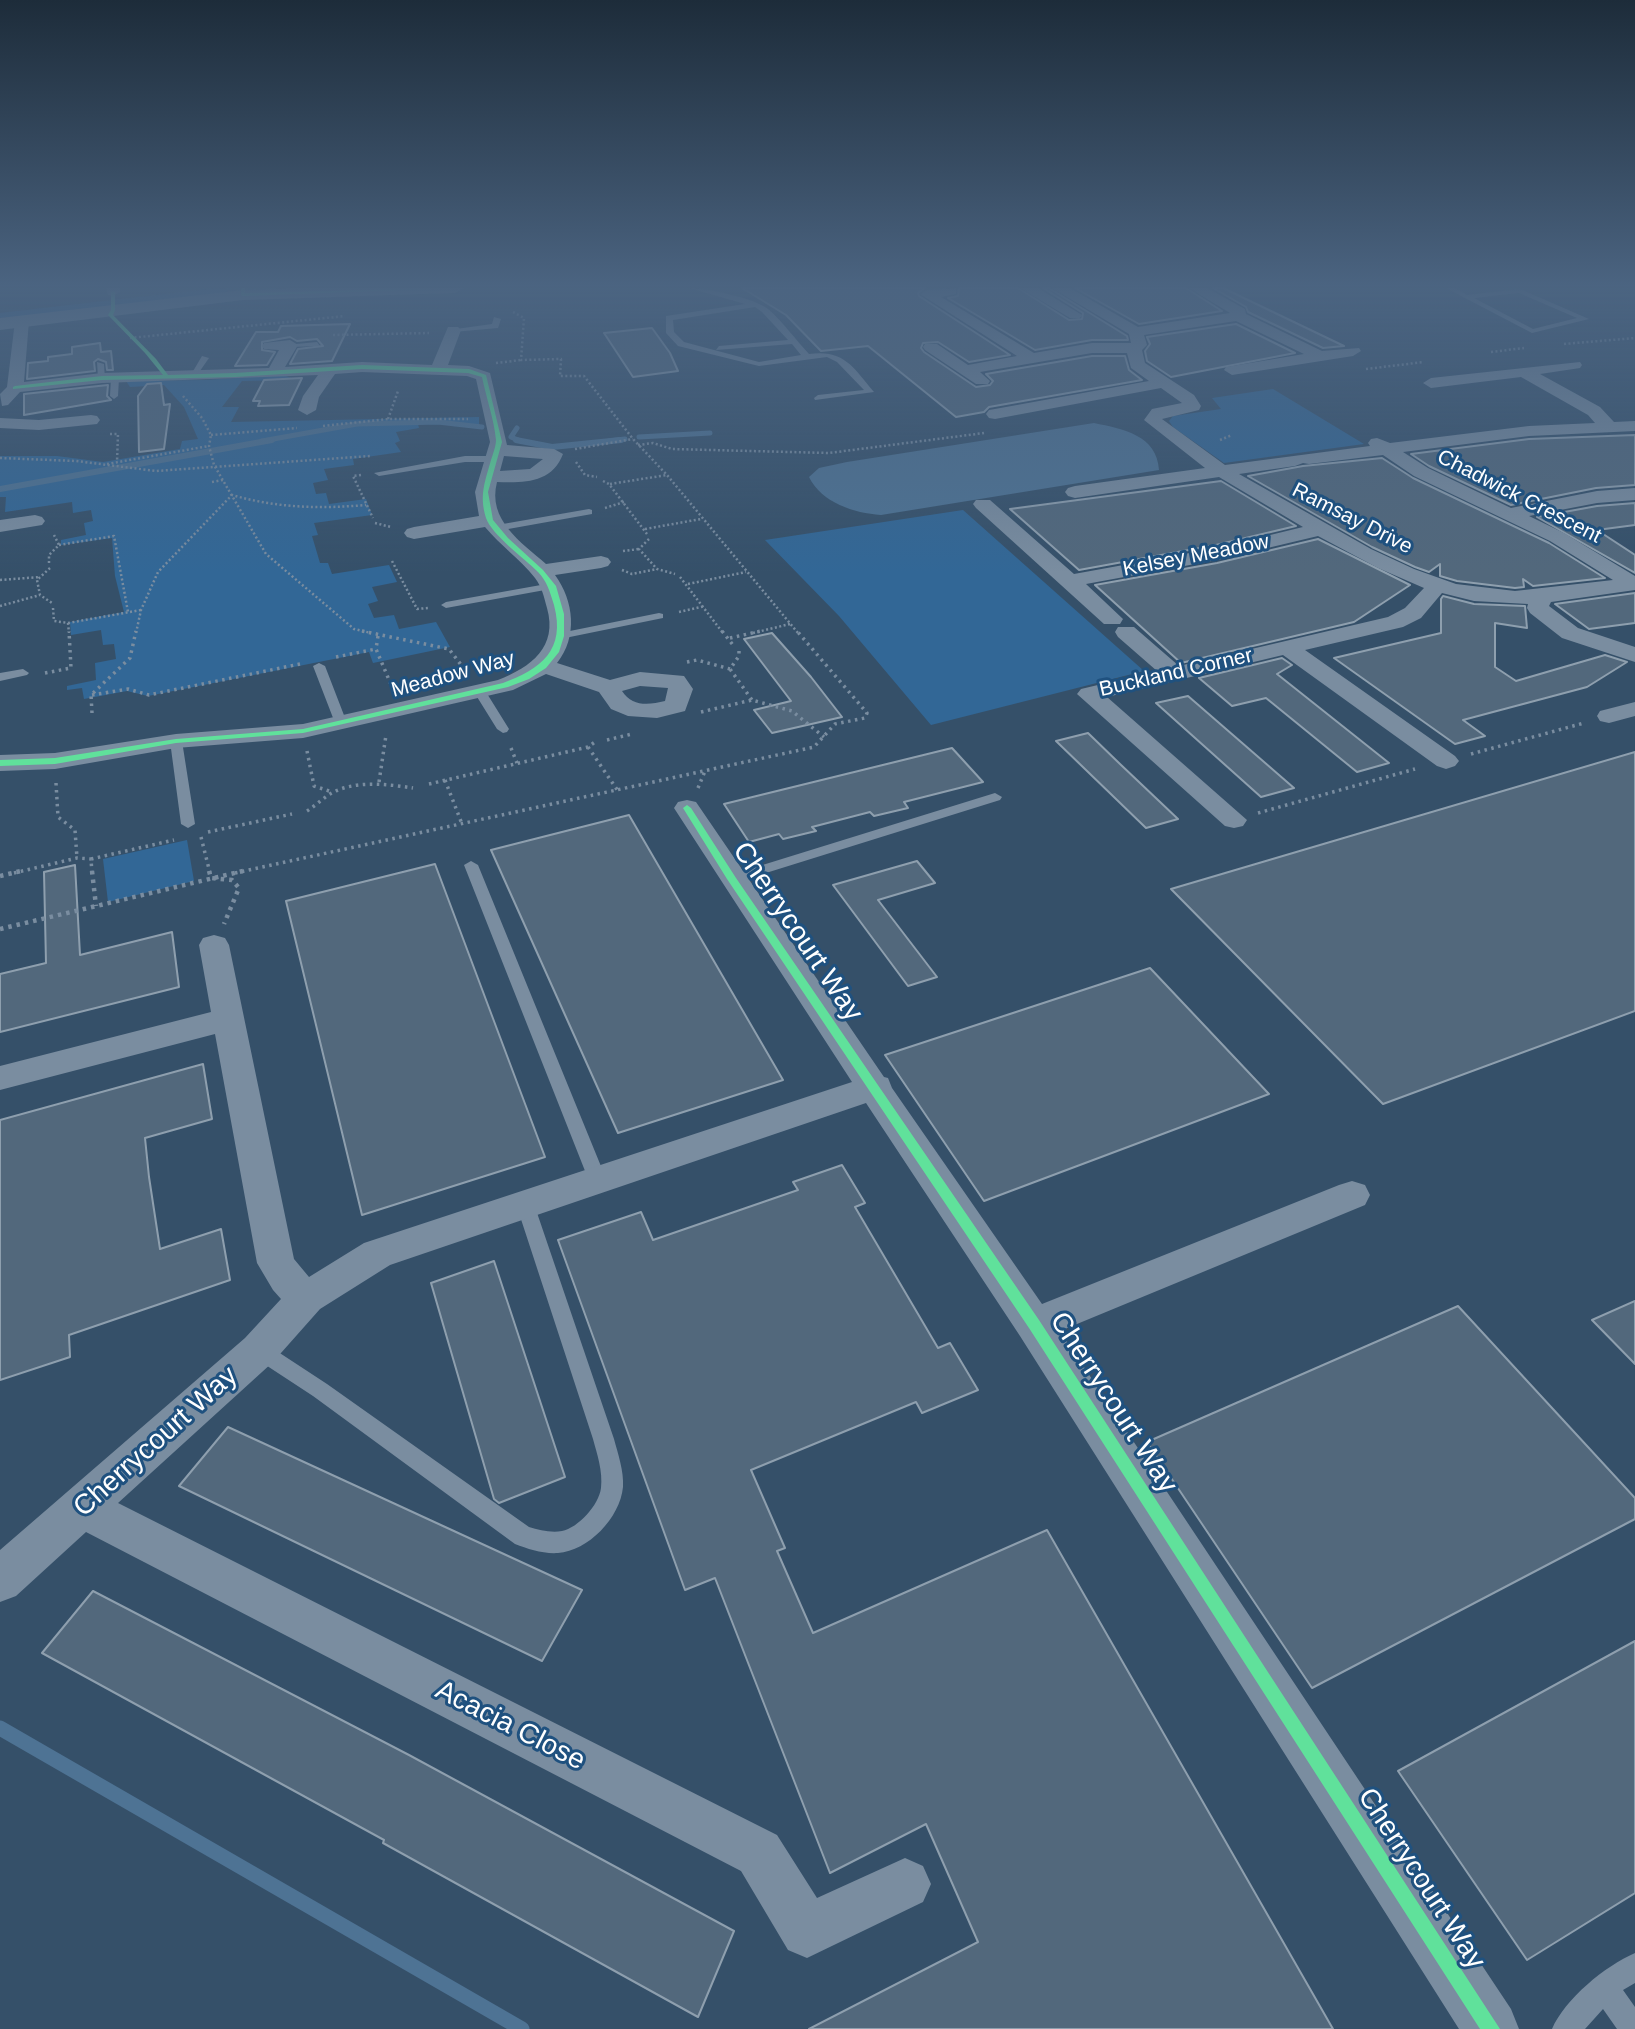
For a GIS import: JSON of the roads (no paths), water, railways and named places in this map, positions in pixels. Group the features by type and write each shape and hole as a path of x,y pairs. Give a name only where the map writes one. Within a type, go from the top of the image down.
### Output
{"street":[{"path":"8,395 85,383"},
{"path":"307,410 311,396 320,383"},
{"path":"485,383 499,442 485,492 493,524 546,579 560,614 561,636"},
{"path":"995,414 1163,383"},
{"name":"Ramsay Drive","path":"1163,383 1188,399 1193,406 1158,413 1153,420 1219,471 1285,511 1436,587 1495,597 1541,598 1634,584"},
{"path":"1544,383 1594,411 1609,426"},
{"path":"0,423 38,425 92,420"},
{"name":"Chadwick Crescent","path":"1385,449 1529,431 1635,426"},
{"name":"Chadwick Crescent","path":"1367,436 1421,472 1557,537 1634,584"},
{"path":"1075,492 1385,449"},
{"path":"1508,513 1597,497 1635,494"},
{"name":"Kelsey Meadow","path":"983,504 1174,674"},
{"path":"1285,511 1317,505 1406,553 1410,575"},
{"path":"0,526 35,521"},
{"path":"414,533 493,524"},
{"name":"Kelsey Meadow","path":"1070,581 1217,554 1321,529"},
{"path":"546,579 601,562"},
{"name":"Buckland Corner","path":"1234,820 1089,694 1395,622 1413,613 1436,587"},
{"path":"1541,598 1538,608 1570,633 1635,655"},
{"name":"Meadow Way","path":"0,763 55,761 176,741 303,731 480,692 526,677 543,666 556,650 561,636"},
{"name":"Buckland Corner","path":"1286,647 1446,761"},
{"name":"Meadow Way","path":"543,666 609,687"},
{"path":"1609,716 1635,709"},
{"name":"Cherrycourt Way","path":"687,808 732,879 876,1087 1034,1324 1491,2029"},
{"path":"214,945 276,1264 286,1279 306,1298"},
{"path":"0,1078 229,1019"},
{"name":"Cherrycourt Way","path":"0,1580 259,1349 306,1298 377,1254 876,1087"},
{"path":"1034,1324 1352,1195"},
{"name":"Acacia Close","path":"83,1508 759,1853 807,1931 905,1884"}],"lane":[{"path":"818,398 870,392 861,383"},
{"path":"379,473 466,459 493,462"},
{"path":"493,524 589,512"},
{"path":"446,606 546,579"},
{"path":"561,636 659,616"},
{"path":"314,664 341,723"},
{"path":"0,677 23,673"},
{"path":"480,692 503,729"},
{"path":"176,741 189,830"},
{"path":"732,879 995,797"},
{"path":"471,865 598,1181"},
{"path":"259,1349 523,1536 545,1542 566,1541 585,1529 608,1502 612,1489 611,1474 586,1389 524,1204"},
{"path":"1566,2029 1604,1987 1635,1967"},
{"path":"1604,1987 1634,2029"}],"waterway":[{"path":"262,441 357,424 438,422 482,427"},
{"path":"517,428 511,437 519,441"},
{"path":"639,437 710,433"},
{"path":"609,441 625,439"},
{"path":"0,489 272,440"},
{"path":"519,441 552,447 621,440"},
{"path":"0,1728 522,2029"}]}
